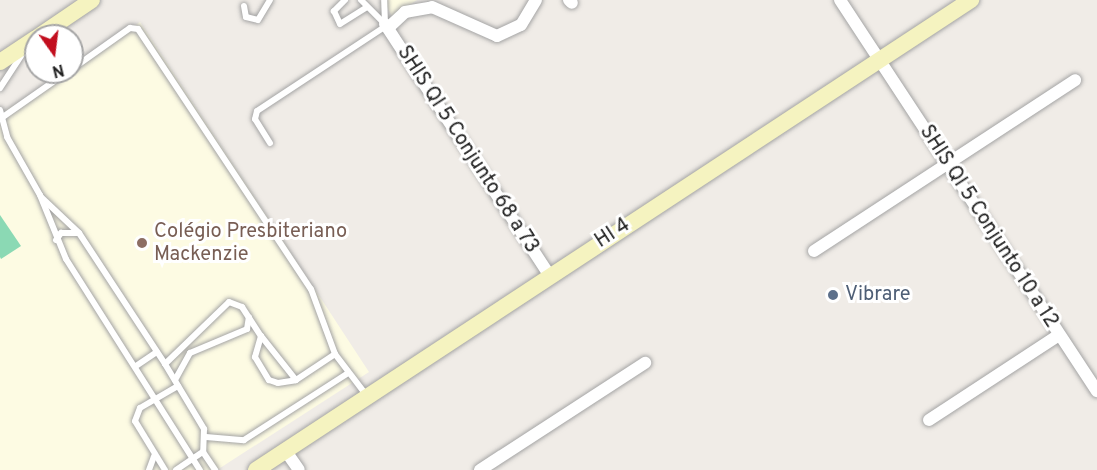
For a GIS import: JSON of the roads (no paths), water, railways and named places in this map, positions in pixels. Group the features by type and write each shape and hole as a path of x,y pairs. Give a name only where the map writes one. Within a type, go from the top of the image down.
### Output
{"street":[{"path":"57,24 92,0"},
{"path":"387,26 405,12 432,7 496,36 521,25 536,0"},
{"name":"HI 4","path":"256,470 549,275 880,62 971,0"},
{"name":"SHIS QI 5 Conjunto 10 a 12","path":"845,2 880,62 1097,391"},
{"name":"SHIS QI 5 Conjunto 68 a 73","path":"387,26 549,275"},
{"path":"0,62 24,46"},
{"path":"814,251 1075,80"},
{"path":"929,420 1059,335"},
{"path":"480,470 645,363"},
{"path":"285,450 299,470"}],"lane":[{"path":"244,6 246,17 258,20 270,0"},
{"path":"345,0 334,11 340,24 366,8"},
{"path":"361,0 366,8 387,26"},
{"path":"387,26 386,2 394,0"},
{"path":"270,143 255,119 257,111 387,26"},
{"path":"84,61 130,28 138,29 311,289 334,354 347,375 367,396"},
{"path":"0,88 24,54"},
{"path":"49,84 1,115 7,137 40,195 56,240 200,470"},
{"path":"0,131 7,137"},
{"path":"40,195 79,233 165,364 206,437 203,452 215,470"},
{"path":"56,240 61,233 79,233"},
{"path":"165,470 154,456 135,421 140,408 157,399 176,382 188,351 224,304 237,304 249,316 261,336 296,380"},
{"path":"165,364 188,351 247,328 249,316"},
{"path":"261,336 254,351 263,373 278,383 296,380 334,354"},
{"path":"136,366 157,352"},
{"path":"206,437 244,440 347,375"},
{"path":"176,470 203,452"},
{"path":"149,470 154,456"}],"place":[{"name":"Colégio Presbiteriano Mackenzie","path":"142,243"},
{"name":"Vibrare","path":"833,295"}]}
